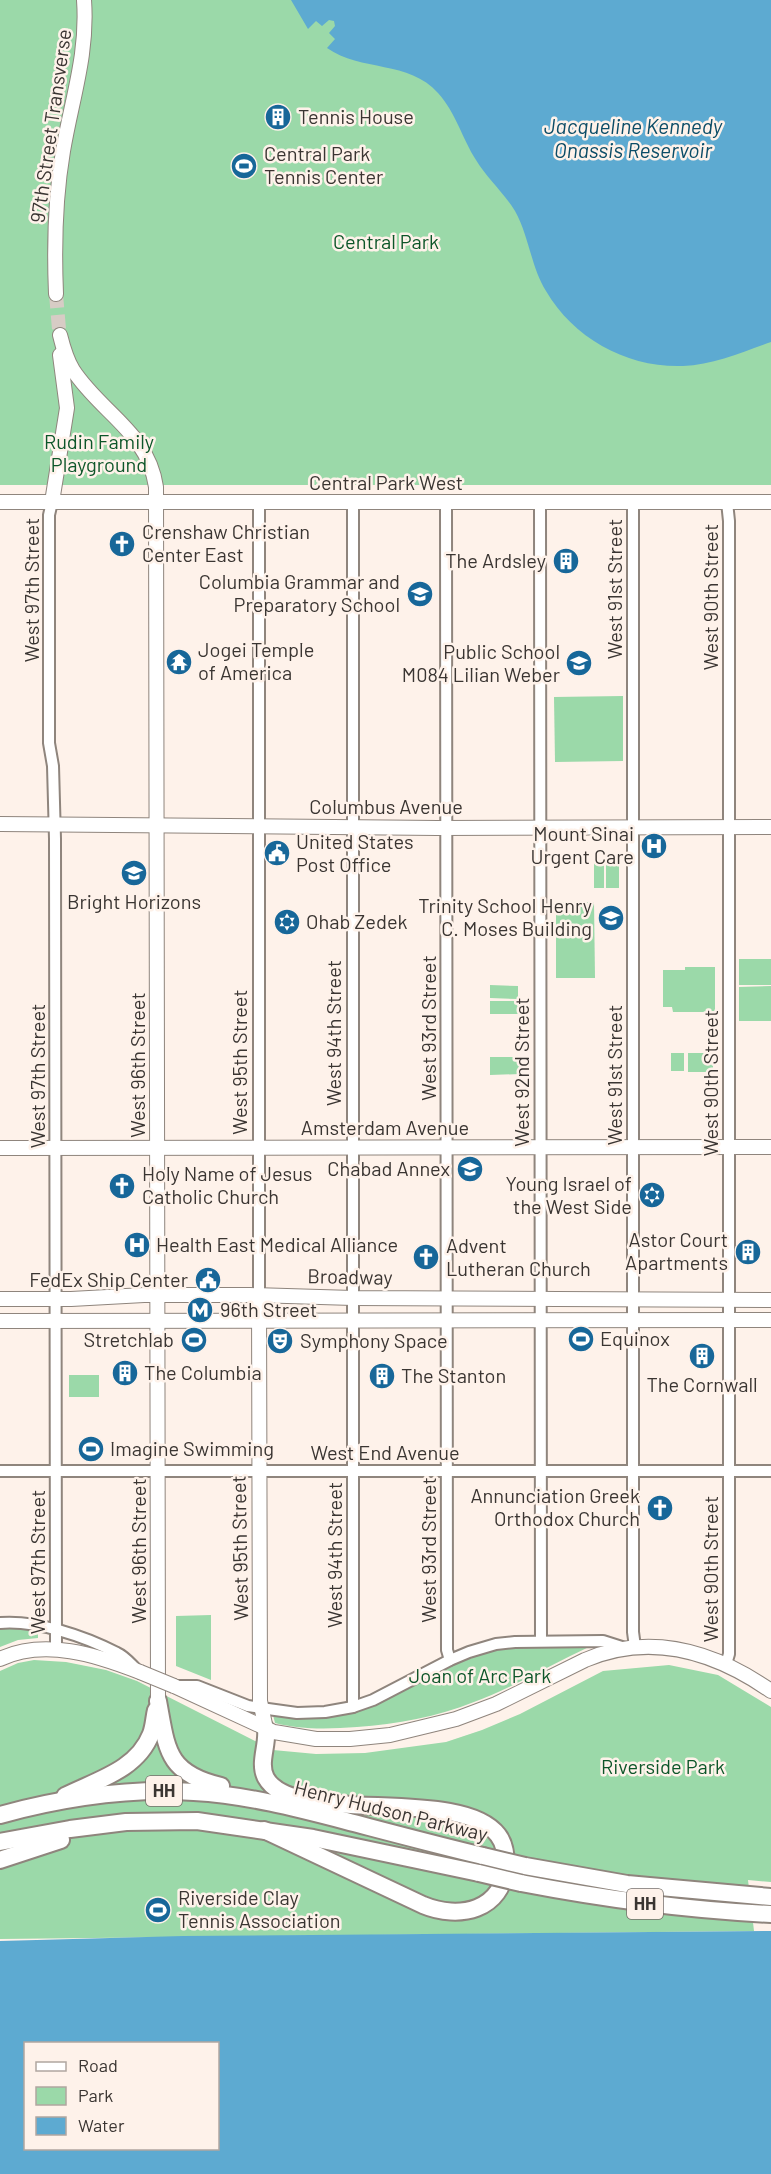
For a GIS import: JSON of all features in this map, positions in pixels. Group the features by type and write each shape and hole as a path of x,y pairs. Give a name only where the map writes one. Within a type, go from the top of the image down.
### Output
{"highway":[{"path":"49,1804 111,1775 133,1760 144,1747 151,1733 158,1701"},
{"path":"158,1701 168,1750 184,1772 203,1782 279,1804"},
{"path":"264,1830 423,1905 443,1912 472,1910 484,1904 497,1891 505,1873 505,1853 502,1842 489,1826 476,1819 433,1811 314,1802 281,1792 269,1782 264,1773 266,1729"},
{"name":"Henry Hudson Parkway","path":"0,1815 25,1808 127,1792 170,1791 226,1795 279,1804 525,1866 627,1884 771,1897"},
{"path":"0,1805 10,1804 25,1808"},
{"name":"Henry Hudson Parkway","path":"0,1842 140,1821 210,1822 312,1838 577,1893 661,1906 771,1914"},
{"path":"0,1860 105,1825"}],"main road":[{"name":"97th Street Transverse","path":"56,294 55,253 58,192 64,148 82,64 85,32 84,0"},
{"path":"52,502 67,408 59,332 69,363 79,378 145,451 154,475 157,502"},
{"name":"Central Park West","path":"0,502 771,502"},
{"name":"West 96th Street","path":"157,502 158,1701"},
{"name":"Columbus Avenue","path":"0,825 447,828 771,827"},
{"name":"Amsterdam Avenue","path":"0,1148 771,1146"},
{"name":"Broadway","path":"0,1299 259,1295 352,1298 771,1300"},
{"name":"West 95th Street","path":"259,1295 258,1471 261,1708 266,1729"},
{"path":"0,1321 771,1320"},
{"path":"0,1659 24,1651 56,1650 107,1659 174,1686 266,1729 290,1736 334,1739 379,1736 424,1728 456,1719 496,1704 592,1656 630,1647 682,1650 726,1664 771,1691"}],"street":[{"name":"West 97th Street","path":"52,502 49,516 49,731 55,825 56,1650"},
{"name":"West 95th Street","path":"259,502 259,1295"},
{"name":"West 94th Street","path":"353,502 353,1707"},
{"name":"West 93rd Street","path":"446,502 447,1650 450,1660"},
{"name":"West 90th Street","path":"726,1664 729,1654 729,521 727,502"},
{"name":"West 92nd Street","path":"540,503 542,1641"},
{"name":"West 91st Street","path":"630,1647 633,1471 633,503"},
{"name":"West End Avenue","path":"0,1471 771,1471"},
{"path":"0,1623 30,1623 57,1630 119,1654 140,1672"},
{"path":"174,1686 197,1686 248,1706 306,1713 353,1707 384,1696 450,1660 496,1644 603,1641 630,1647"}],"green space":[{"name":"Central Park","path":"0,0 771,0 771,485 0,485"},
{"path":"623,696 623,761 555,762 554,697"},
{"path":"594,860 604,860 604,888 594,888"},
{"path":"606,860 619,860 619,888 606,888"},
{"path":"556,902 594,902 595,978 556,978"},
{"path":"739,959 771,959 771,985 739,985"},
{"path":"685,967 715,967 715,1012 673,1012 672,1007 663,1007 663,970 685,970"},
{"path":"490,985 518,986 518,999 490,998"},
{"path":"771,986 771,1021 739,1021 739,987"},
{"path":"490,1001 518,1001 518,1014 490,1014"},
{"path":"671,1053 684,1053 684,1071 671,1071"},
{"path":"688,1053 713,1053 713,1072 688,1072"},
{"path":"490,1057 520,1057 520,1074 490,1075"},
{"path":"69,1375 99,1375 99,1397 69,1397"},
{"path":"211,1615 211,1680 176,1666 176,1616"},
{"path":"0,1626 38,1629 38,1638 18,1640 0,1647"},
{"name":"Joan of Arc Park","path":"520,1645 591,1646 489,1696 431,1716 387,1724 336,1728 305,1728 275,1723 273,1715 331,1715 470,1655 493,1648"},
{"name":"Riverside Park","path":"34,1660 66,1662 106,1670 137,1681 273,1750 316,1754 365,1753 446,1742 520,1714 603,1671 669,1665 718,1675 771,1707 771,1882 748,1880 754,1931 0,1939 0,1671 18,1663"}],"water":[{"name":"Jacqueline Kennedy Onassis Reservoir","path":"291,0 771,0 771,342 717,361 683,366 642,362 623,356 587,336 571,323 546,291 515,211 476,160 450,109 438,93 413,75 355,61 327,48 335,39 329,33 335,26 334,21 329,20 322,26 316,21 308,29"},
{"path":"771,1931 771,2174 0,2174 0,1941 183,1936"}],"tunnel":[{"path":"56,294 59,329"}],"place":[{"name":"Tennis House","path":"278,117"},
{"name":"Central Park Tennis Center","path":"244,166"},
{"name":"Crenshaw Christian Center East","path":"122,544"},
{"name":"The Ardsley","path":"566,561"},
{"name":"Columbia Grammar and Preparatory School","path":"420,594"},
{"name":"Jogei Temple of America","path":"179,662"},
{"name":"Public School M084 Lilian Weber","path":"579,663"},
{"name":"Mount Sinai Urgent Care","path":"654,846"},
{"name":"United States Post Office","path":"277,853"},
{"name":"Bright Horizons","path":"134,873"},
{"name":"Trinity School Henry C. Moses Building","path":"611,918"},
{"name":"Ohab Zedek","path":"287,922"},
{"name":"Chabad Annex","path":"470,1169"},
{"name":"Holy Name of Jesus Catholic Church","path":"122,1186"},
{"name":"Young Israel of the West Side","path":"652,1195"},
{"name":"Health East Medical Alliance","path":"137,1245"},
{"name":"Astor Court Apartments","path":"748,1252"},
{"name":"Advent Lutheran Church","path":"426,1257"},
{"name":"FedEx Ship Center","path":"208,1280"},
{"name":"96th Street","path":"200,1310"},
{"name":"Equinox","path":"581,1339"},
{"name":"Stretchlab","path":"194,1340"},
{"name":"Symphony Space","path":"280,1341"},
{"name":"The Cornwall","path":"702,1356"},
{"name":"The Columbia","path":"125,1373"},
{"name":"The Stanton","path":"382,1376"},
{"name":"Imagine Swimming","path":"91,1449"},
{"name":"Annunciation Greek Orthodox Church","path":"660,1508"},
{"name":"Riverside Clay Tennis Association","path":"158,1910"}],"park label":[{"name":"Rudin Family Playground","path":"99,454"}]}
